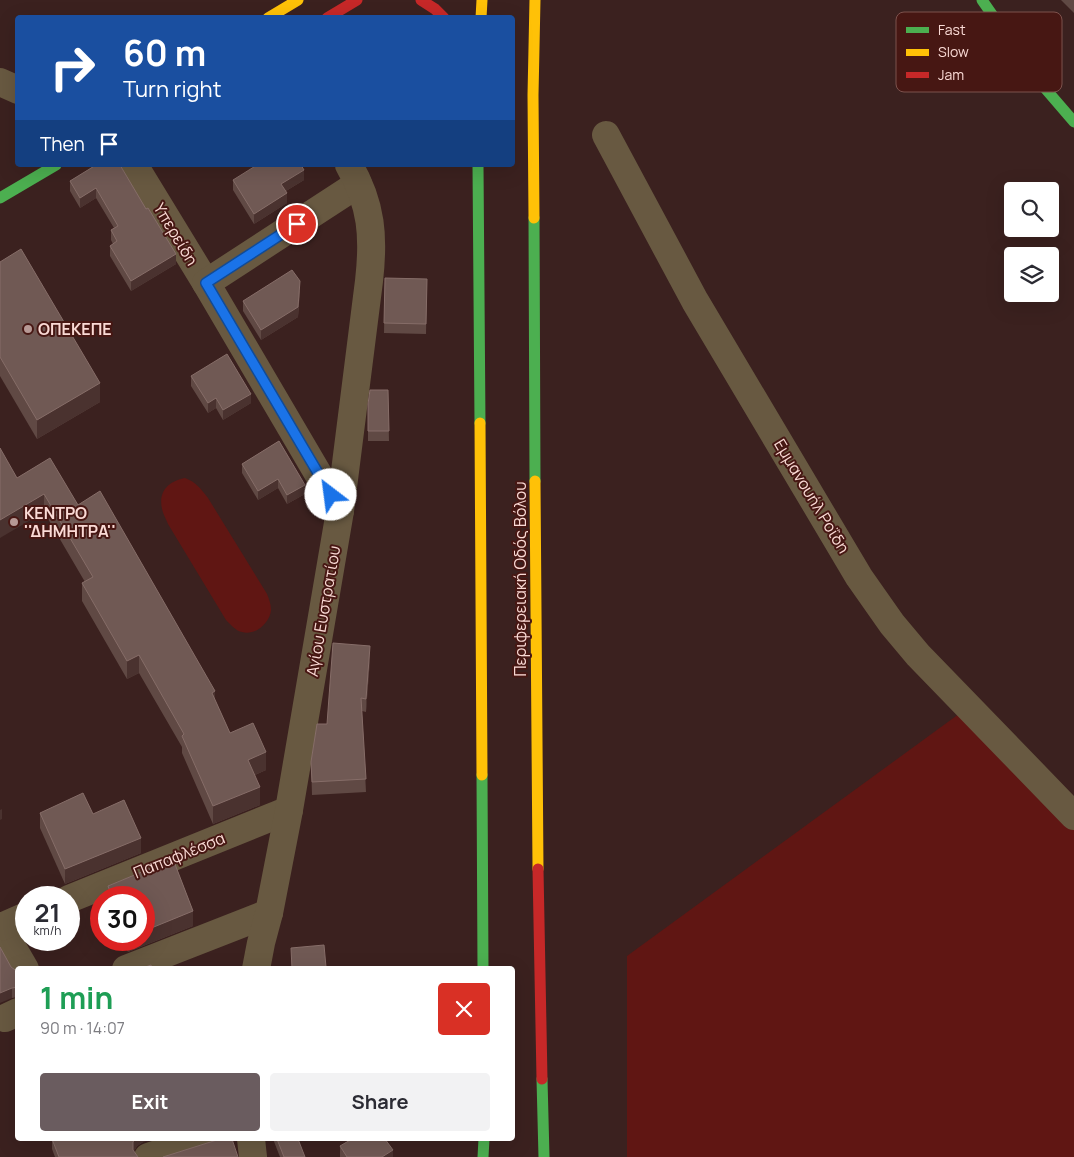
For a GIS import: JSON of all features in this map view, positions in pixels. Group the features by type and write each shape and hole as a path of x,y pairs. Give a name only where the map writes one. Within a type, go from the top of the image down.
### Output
{"main road":[{"path":"273,15 298,0"},
{"path":"332,15 357,0"},
{"path":"420,0 441,15"},
{"path":"481,15 482,0"},
{"name":"Περιφερειακή Οδός Βόλου","path":"534,0 537,798 544,1157"},
{"path":"982,0 990,12"},
{"path":"533,96 546,31"},
{"path":"1049,92 1074,122"},
{"path":"0,198 53,167"},
{"path":"478,167 483,966"},
{"path":"483,1157 484,1141"}],"street":[{"path":"0,82 15,89"},
{"name":"Εμμανουήλ Ροΐδη","path":"606,135 695,301 859,577 892,624 918,655 1074,816"},
{"name":"Υπερείδη","path":"135,167 340,511"},
{"path":"206,283 354,174"},
{"name":"Αγίου Ευστρατίου","path":"257,966 289,810 340,511 371,262 370,222 366,205 354,174"},
{"name":"Παπαφλέσσα","path":"80,895 289,810"},
{"path":"134,966 269,913"},
{"path":"15,921 0,927 23,966"},
{"path":"148,1157 196,1141"},
{"path":"251,1141 253,1157"}],"shaded area":[{"path":"185,478 201,489 208,498 267,594 271,606 270,615 265,624 257,630 247,633 240,631 226,620 168,524 161,503 163,492 170,484"},
{"path":"963,711 1074,822 1074,1157 627,1157 627,956"}],"building":[{"path":"93,167 121,167 176,254 131,281 110,246 117,241 111,230 118,226 96,188 80,198 70,181"},
{"path":"254,167 302,167 304,170 281,184 287,193 254,214 233,180"},
{"name":"ΟΠΕΚΕΠΕ","path":"21,249 100,383 37,420 0,357 0,262"},
{"path":"292,270 300,281 298,307 261,330 243,301"},
{"path":"385,278 427,279 426,324 384,323"},
{"path":"227,354 251,394 223,410 216,398 208,403 191,376"},
{"path":"370,390 388,390 389,431 368,431"},
{"path":"279,441 305,485 287,495 278,479 258,491 242,464"},
{"path":"0,448 17,478 50,458 78,505 100,491 215,691 212,693 230,733 253,723 266,752 248,760 260,787 213,806 182,736 184,734 139,655 127,661 82,583 93,577 44,494 0,520"},
{"path":"333,643 370,646 366,699 361,698 366,779 312,782 311,762 317,724 327,724"},
{"path":"83,793 93,814 124,800 141,838 65,869 40,813"},
{"path":"173,859 193,911 155,927 155,886 108,886"},
{"path":"324,945 326,966 292,966 291,948"},
{"path":"0,947 11,967 15,970 15,988 0,993"},
{"path":"53,1141 134,1141 133,1150 138,1157 59,1157"},
{"path":"214,1141 233,1141 238,1157 163,1157"},
{"path":"278,1141 299,1141 305,1157 284,1157"},
{"path":"349,1141 386,1141 393,1150 382,1157 347,1157 340,1146"}],"traffic: fast":[{"path":"982,0 990,12"},
{"path":"1048,92 1074,122"},
{"path":"0,198 53,167"},
{"path":"478,167 480,423"},
{"path":"534,218 535,481"},
{"path":"482,775 483,966"},
{"path":"542,1079 544,1157"},
{"path":"483,1157 484,1141"}],"traffic: slow":[{"path":"273,15 298,0"},
{"path":"481,15 482,0"},
{"path":"534,218 533,95 535,0"},
{"path":"480,423 482,775"},
{"path":"535,481 538,869"}],"traffic: jam":[{"path":"332,15 357,0"},
{"path":"421,0 441,15"},
{"path":"538,869 542,1079"}],"place":[{"name":"ΟΠΕΚΕΠΕ","path":"28,329"},
{"name":"ΚΕΝΤΡΟ ''ΔΗΜΗΤΡΑ''","path":"14,522"}],"route":[{"path":"297,224 206,283 331,495"}]}
